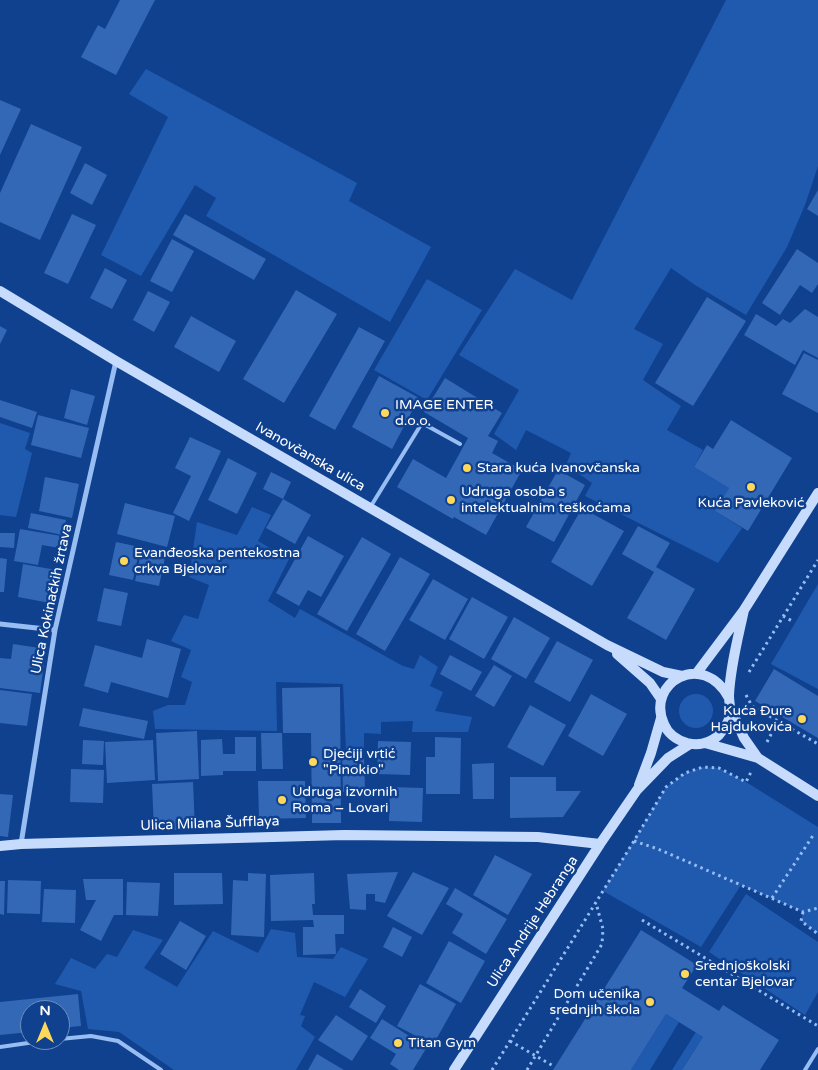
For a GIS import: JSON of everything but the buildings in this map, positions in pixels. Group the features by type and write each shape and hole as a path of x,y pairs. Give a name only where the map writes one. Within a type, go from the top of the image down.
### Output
{"street":[{"name":"Ivanovčanska ulica","path":"0,291 116,361 607,645 662,672 682,676"},
{"name":"Ulica Kokinačkih žrtava","path":"21,844 55,630 116,361"},
{"path":"696,674 744,610 818,493"},
{"path":"705,743 716,738 724,730 729,719 734,658 744,610"},
{"path":"0,624 55,630"},
{"name":"Ivanovčanska ulica","path":"607,645 650,684 662,699"},
{"path":"662,699 666,690 682,676 706,675 716,680 724,688 744,738 758,758"},
{"name":"Ulica Andrije Hebranga","path":"637,790 651,753 661,718 662,699"},
{"path":"661,718 670,734 690,744"},
{"path":"705,743 758,758 818,796"},
{"name":"Ulica Andrije Hebranga","path":"454,1070 637,790 668,758 690,744 705,743"},
{"name":"Ulica Milana Šufflaya","path":"0,846 344,835 538,837 600,844"}],"lane":[{"path":"370,508 422,422 460,444"},
{"path":"70,1037 91,1036 118,1041 161,1070"},
{"path":"0,1047 20,1044"},
{"path":"805,1070 818,1049"}],"path":[{"path":"746,678 818,560"},
{"path":"783,616 794,622"},
{"path":"746,690 746,696 752,706 818,744"},
{"path":"492,1070 666,787 684,773 703,767 719,768 746,782 778,721"},
{"path":"772,898 814,834"},
{"path":"634,841 658,849 803,912 818,908"},
{"path":"526,1070 602,944 603,929 596,903"},
{"path":"803,912 801,921 818,934"},
{"path":"642,920 818,1026"},
{"path":"510,1041 555,1067"}],"shaded area":[{"path":"726,0 818,0 818,166 805,205 787,247 746,315 695,285 671,268 634,329 663,344 643,380 681,406 667,430 703,450 694,467 729,488 715,511 742,528 718,563 585,496 592,483 566,465 571,453 526,430 516,450 494,434 519,390 459,355 515,269 572,300"},
{"path":"146,69 357,183 349,201 431,247 390,322 206,216 216,198 195,185 141,276 101,255 168,117 129,94"},
{"path":"427,279 482,310 427,400 374,370"},
{"path":"0,423 30,433 25,449 32,453 16,517 0,515"},
{"path":"252,507 271,515 258,541 289,559 268,601 295,618 300,609 403,666 414,669 420,655 438,667 430,686 443,692 435,711 472,717 468,732 412,732 413,721 381,722 381,734 364,733 364,751 346,750 343,684 276,682 277,731 155,729 153,711 168,705 185,705 192,682 181,677 191,650 171,641 184,615 198,619 209,585 189,577 197,522 237,535"},
{"path":"818,584 818,689 771,664"},
{"path":"696,694 708,699 713,711 708,723 696,728 684,723 679,711 684,699"},
{"path":"703,767 719,768 746,782 818,827 818,934 801,921 803,912 741,885 701,947 603,891 666,787 685,773"},
{"path":"746,894 818,942 818,992 805,1015 709,952"},
{"path":"271,929 295,933 297,957 333,959 341,947 368,959 345,997 314,982 300,1015 305,1016 301,1026 315,1037 296,1070 174,1070 119,1032 88,1029 81,991 55,984 71,958 95,969 107,954 117,957 133,930 163,940 144,968 177,987 213,931 258,953"},
{"path":"666,1014 679,1022 650,1070 631,1070"},
{"path":"696,1032 703,1037 682,1070 672,1070"}],"place":[{"name":"IMAGE ENTER d.o.o.","path":"385,413"},
{"name":"Stara kuća Ivanovčanska","path":"467,468"},
{"name":"Kuća Pavleković","path":"751,487"},
{"name":"Udruga osoba s intelektualnim teškoćama","path":"451,500"},
{"name":"Evanđeoska pentekostna crkva Bjelovar","path":"124,561"},
{"name":"Kuća Đure Hajdukovića","path":"802,719"},
{"name":"Djećiji vrtić \"Pinokio\"","path":"313,762"},
{"name":"Udruga izvornih Roma – Lovari","path":"282,800"},
{"name":"Srednjoškolski centar Bjelovar","path":"685,974"},
{"name":"Dom učenika srednjih škola","path":"650,1002"},
{"name":"Titan Gym","path":"398,1043"}]}
